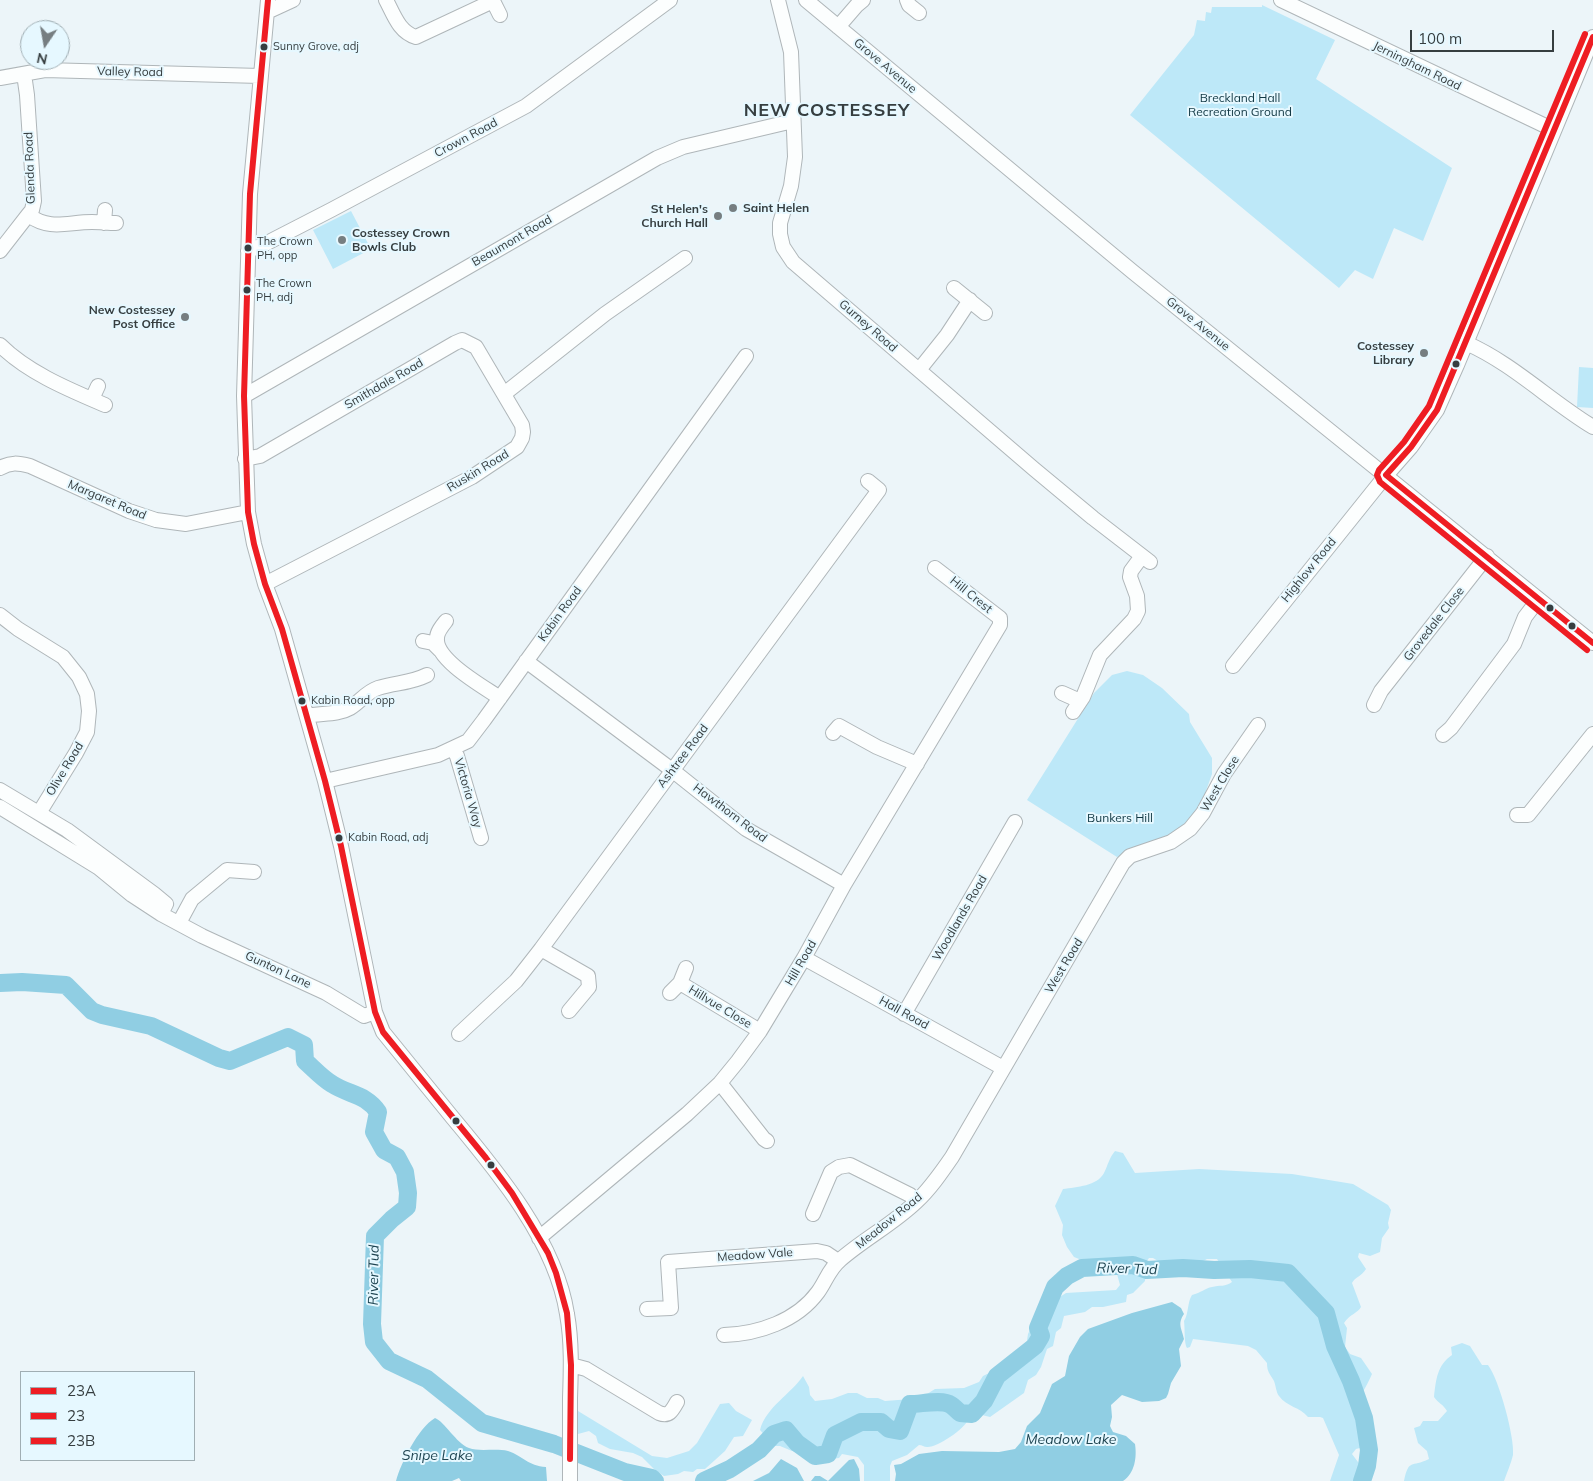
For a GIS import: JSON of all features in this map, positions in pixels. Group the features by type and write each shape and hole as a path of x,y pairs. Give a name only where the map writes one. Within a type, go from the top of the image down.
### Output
{"street":[{"path":"293,0 267,6 260,76 250,194 244,396 248,512 254,544 265,584 282,629 326,781 375,1012 383,1032 512,1193 548,1253 556,1273 567,1313 571,1365 570,1481"},
{"path":"386,0 400,28 407,35 416,37 493,1 500,15"},
{"name":"Crown Road","path":"248,251 284,234 526,106 670,0"},
{"name":"Gurney Road","path":"778,0 791,52 794,157 791,186 780,224 783,247 793,262 1093,518 1146,559 1131,571 1130,577 1137,596 1138,611 1134,619 1100,655 1077,707 1062,693"},
{"name":"Grove Avenue","path":"806,0 1133,272 1487,556 1538,600 1592,641"},
{"path":"838,27 857,4 863,0"},
{"path":"907,0 909,5 919,13"},
{"name":"Jerningham Road","path":"1281,0 1554,130"},
{"name":"Highlow Road","path":"1233,666 1411,446 1437,410 1593,37"},
{"name":"Valley Road","path":"0,78 45,70 260,76"},
{"name":"Glenda Road","path":"0,250 28,216 34,201 24,74"},
{"name":"Beaumont Road","path":"244,396 657,158 683,147 793,121"},
{"path":"28,216 50,225 108,219"},
{"path":"504,394 605,314 684,258"},
{"path":"954,288 985,313"},
{"path":"919,370 947,335 970,300"},
{"name":"Smithdale Road","path":"245,459 260,456 462,340 476,347 504,394"},
{"path":"1466,343 1505,365 1593,427"},
{"path":"0,345 29,367 99,402 98,386"},
{"name":"Kabin Road","path":"326,781 438,755 468,741 744,365"},
{"name":"Ruskin Road","path":"265,584 472,477 517,448 523,432 522,425 504,394"},
{"name":"Margaret Road","path":"0,468 7,464 15,463 30,466 129,511 156,520 186,524 248,512"},
{"name":"Ashtree Road","path":"468,1032 516,981 542,949 879,490 868,481"},
{"name":"Grovedale Close","path":"1374,705 1376,688 1487,556"},
{"name":"Hill Crest","path":"942,568 1000,618"},
{"path":"1443,735 1451,728 1514,644 1525,617 1538,600"},
{"name":"Olive Road","path":"0,616 63,657 79,677 87,694 90,711 87,732 39,813"},
{"name":"Hill Road","path":"539,1238 687,1114 720,1083 760,1031 804,958 844,885 917,764 1000,635 1000,618"},
{"path":"440,650 436,640 446,621"},
{"path":"423,641 433,643 456,668 500,698"},
{"name":"Hawthorn Road","path":"526,661 746,828 844,885"},
{"path":"307,716 337,712 350,708 371,690 416,681 427,675"},
{"name":"West Close","path":"1123,863 1130,856 1171,842 1190,828 1203,813 1224,774 1258,724"},
{"path":"833,733 838,726 876,747 917,764"},
{"path":"1517,815 1528,815 1593,734"},
{"name":"Victoria Way","path":"453,749 458,756 481,838"},
{"path":"0,790 98,851 154,894 166,904 161,914"},
{"name":"Gunton Lane","path":"0,807 99,868 132,895 161,914 202,936 326,992 364,1016 375,1012"},
{"name":"Woodlands Road","path":"904,1014 1015,822"},
{"name":"West Road","path":"1003,1068 1123,863"},
{"path":"179,923 192,899 227,870 254,872"},
{"path":"542,949 588,976 589,987 569,1011"},
{"name":"Hall Road","path":"804,958 1003,1068"},
{"name":"Hillvue Close","path":"686,968 675,988 760,1031"},
{"name":"Meadow Road","path":"724,1335 741,1341 774,1326 801,1310 818,1292 829,1272 838,1261 916,1202 937,1180 952,1157 1003,1068"},
{"path":"720,1083 764,1139 768,1141"},
{"path":"813,1214 831,1172 839,1167 850,1165 866,1165 910,1195 916,1202"},
{"name":"Meadow Vale","path":"647,1309 671,1314 662,1262 817,1251 826,1253 838,1261"},
{"path":"571,1365 586,1369 658,1414 665,1415 670,1413 677,1402"}],"green space":[{"name":"Breckland Hall Recreation Ground","path":"1262,5 1335,40 1316,79 1452,168 1423,241 1394,228 1373,279 1355,270 1339,288 1130,115 1194,35 1197,20 1205,21 1206,12 1211,13 1212,7 1262,7"},
{"name":"Costessey Crown Bowls Club","path":"351,211 371,249 333,269 313,230"},
{"path":"1579,367 1593,368 1593,408 1577,407"},
{"name":"Bunkers Hill","path":"1127,671 1143,675 1162,688 1189,714 1190,722 1212,758 1212,774 1201,805 1183,825 1161,841 1137,848 1117,857 1027,800 1094,693 1112,675"},
{"path":"1115,1151 1123,1153 1135,1173 1199,1169 1292,1174 1353,1184 1388,1205 1391,1210 1388,1223 1389,1228 1382,1238 1380,1252 1370,1256 1359,1253 1358,1257 1366,1269 1352,1283 1361,1307 1344,1323 1347,1328 1345,1347 1350,1354 1361,1358 1372,1374 1353,1411 1361,1443 1360,1448 1356,1449 1352,1454 1361,1466 1360,1474 1362,1481 1330,1481 1339,1455 1323,1418 1308,1417 1282,1400 1268,1371 1267,1363 1256,1350 1248,1346 1193,1339 1190,1347 1187,1348 1184,1321 1192,1295 1232,1282 1217,1259 1207,1259 1195,1265 1181,1263 1168,1267 1153,1258 1149,1258 1146,1262 1145,1281 1133,1293 1127,1295 1126,1302 1103,1307 1092,1307 1085,1312 1064,1316 1061,1328 1056,1332 1053,1346 1047,1349 1041,1367 1036,1375 1028,1380 1024,1393 990,1417 982,1415 968,1420 966,1424 943,1441 926,1447 919,1445 907,1455 892,1461 890,1481 864,1481 864,1465 858,1457 842,1454 839,1458 824,1462 814,1456 774,1446 760,1430 768,1414 803,1376 809,1387 810,1395 815,1401 832,1399 848,1393 857,1393 867,1398 878,1398 885,1401 911,1399 927,1394 935,1389 964,1388 979,1382 983,1376 993,1371 1012,1368 1024,1360 1028,1334 1034,1321 1035,1313 1066,1293 1116,1290 1120,1285 1117,1274 1074,1257 1062,1235 1063,1225 1055,1206 1063,1189 1097,1181 1104,1173"},
{"path":"1462,1343 1470,1346 1482,1365 1488,1365 1501,1395 1513,1447 1513,1455 1504,1481 1404,1481 1409,1466 1429,1459 1427,1451 1418,1443 1414,1428 1420,1426 1423,1421 1438,1421 1447,1411 1434,1397 1437,1379 1443,1363 1452,1355 1451,1347"},
{"path":"729,1403 736,1411 752,1420 743,1436 734,1437 725,1451 705,1469 697,1469 693,1472 684,1471 664,1476 642,1457 633,1453 610,1449 598,1443 596,1436 589,1431 578,1434 578,1411 652,1456 667,1458 689,1451 697,1443 720,1404"}],"water":[{"name":"Meadow Lake","path":"1172,1302 1181,1308 1184,1314 1180,1324 1184,1339 1179,1349 1181,1366 1171,1383 1166,1398 1159,1401 1142,1402 1122,1395 1111,1405 1112,1417 1110,1426 1113,1432 1126,1436 1135,1444 1136,1454 1133,1469 1123,1481 895,1481 894,1465 901,1464 919,1454 942,1451 999,1452 1015,1449 1021,1442 1027,1426 1040,1413 1052,1384 1065,1376 1069,1356 1080,1337 1088,1329 1132,1313"},
{"name":"Snipe Lake","path":"435,1418 469,1448 508,1451 530,1463 546,1467 547,1481 461,1481 459,1478 452,1481 396,1481 406,1456 417,1438 422,1430"},
{"path":"781,1459 797,1468 804,1481 753,1481 769,1473"},
{"path":"854,1459 859,1469 860,1481 828,1481 849,1460"},
{"path":"815,1476 820,1476 828,1481 811,1481"}],"waterway":[{"name":"River Tud","path":"0,983 22,982 66,985 92,1011 151,1026 219,1058 230,1061 288,1037 304,1045 305,1061 318,1073 338,1088 357,1095 368,1102 378,1112 374,1132 384,1150 397,1157 405,1172 408,1193 407,1207 375,1236 372,1324 374,1342 389,1361 427,1379 482,1423 554,1444 625,1472 652,1478 655,1481"},
{"name":"River Tud","path":"704,1481 730,1469 759,1450 774,1434 786,1430 797,1443 815,1456 828,1454 835,1435 861,1422 881,1422 889,1429 900,1431 910,1404 942,1402 951,1405 960,1413 972,1414 984,1401 997,1376 1035,1346 1041,1336 1038,1328 1055,1287 1067,1276 1082,1268 1133,1265 1147,1270 1183,1268 1214,1270 1250,1269 1288,1273 1326,1313 1335,1346 1351,1381 1364,1418 1369,1450 1367,1466 1362,1481"}],"transit line":[{"name":"23A","path":"268,0 250,194 244,396 248,512 254,544 265,584 282,629 325,781 341,846 375,1012 383,1032 486,1158 512,1193 548,1253 556,1273 567,1313 571,1365 570,1459"},
{"name":"23B","path":"1585,34 1429,406 1404,442 1379,470 1377,475 1380,482 1587,650"},
{"name":"23","path":"1593,37 1437,410 1411,447 1386,475 1593,643"}],"place":[{"name":"Sunny Grove, adj","path":"264,47"},
{"name":"Saint Helen","path":"733,208"},
{"name":"St Helen's Church Hall","path":"718,216"},
{"name":"Costessey Crown Bowls Club","path":"342,240"},
{"name":"The Crown PH, opp","path":"248,248"},
{"name":"The Crown PH, adj","path":"247,290"},
{"name":"New Costessey Post Office","path":"185,317"},
{"name":"Costessey Library","path":"1424,353"},
{"name":"Kabin Road, opp","path":"302,701"},
{"name":"Kabin Road, adj","path":"339,838"}],"district":[{"name":"NEW COSTESSEY","path":"827,111"}]}
